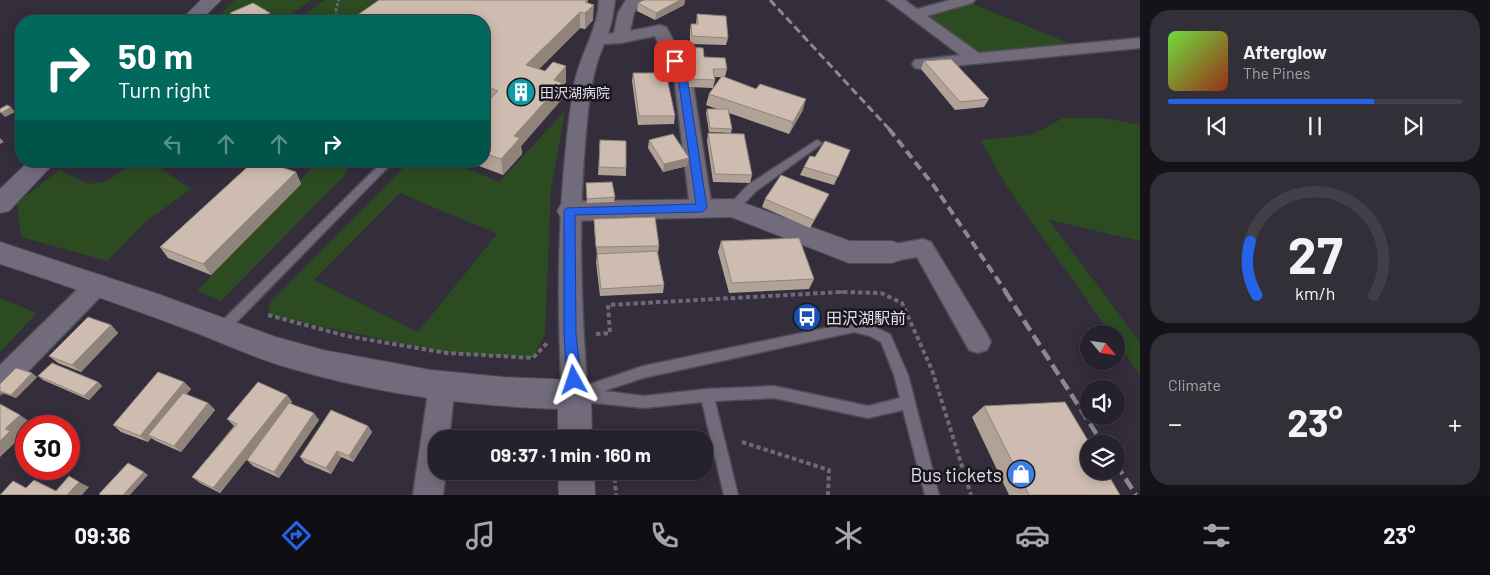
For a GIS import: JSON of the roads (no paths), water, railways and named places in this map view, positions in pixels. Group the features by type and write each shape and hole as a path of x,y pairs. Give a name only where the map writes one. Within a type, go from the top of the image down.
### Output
{"street":[{"path":"196,15 212,0"},
{"path":"575,430 575,395 570,334 570,211 583,76 598,39 607,0"},
{"path":"621,38 626,13 634,0"},
{"path":"895,0 975,58"},
{"path":"915,14 966,0"},
{"path":"598,39 621,38 660,30 683,77 702,208"},
{"path":"921,64 1140,43"},
{"path":"0,204 38,167"},
{"path":"570,211 733,208 849,252 891,252 923,248 978,342"},
{"path":"0,253 98,284 287,354 354,371 442,386 517,394 575,395"},
{"path":"0,383 98,284"},
{"path":"428,495 442,386"},
{"path":"576,480 577,495"}],"lane":[{"path":"733,208 752,188 817,143"},
{"path":"222,329 383,167"},
{"path":"575,395 644,372 854,327 872,331 886,338 901,376 932,495"},
{"path":"575,395 644,402 707,394 774,392 868,412 909,402"},
{"path":"707,394 731,495"}],"railway":[{"path":"770,0 890,130"},
{"path":"889,129 934,186 1006,292"},
{"path":"1005,291 1097,435"},
{"path":"1125,478 1136,495"}],"place":[{"name":"田沢湖病院","path":"521,92"},
{"name":"田沢湖駅前","path":"807,317"},
{"name":"Bus tickets","path":"1021,474"}]}
